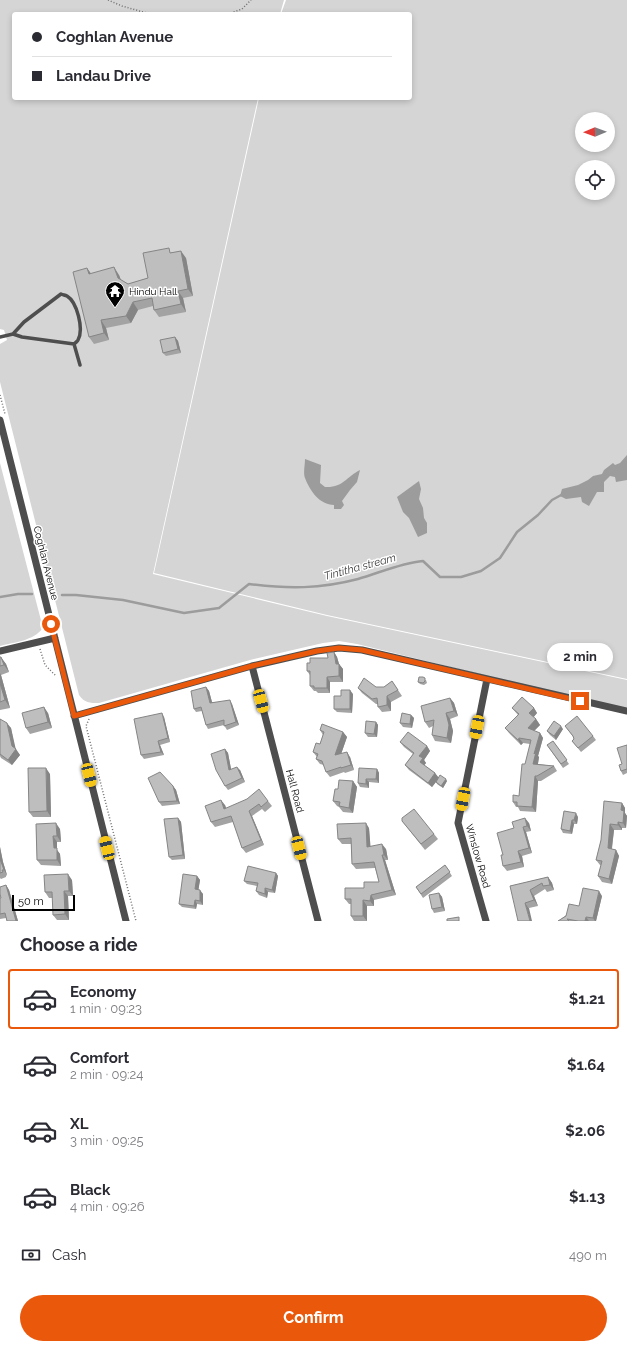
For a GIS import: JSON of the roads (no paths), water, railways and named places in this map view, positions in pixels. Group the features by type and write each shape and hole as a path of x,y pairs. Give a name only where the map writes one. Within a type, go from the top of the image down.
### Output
{"street":[{"name":"Coghlan Avenue","path":"3,419 74,716 126,921"},
{"path":"0,650 55,638"},
{"path":"74,716 252,666 317,651 339,648 362,650 627,711"},
{"name":"Hall Road","path":"252,666 318,921"},
{"name":"Winslow Road","path":"486,921 458,823 487,679"}],"lane":[{"path":"13,334 24,322 61,294 67,296 75,306 80,318 78,340 74,344"},
{"path":"0,337 13,334 22,337 74,344"},
{"path":"74,344 80,365"}],"waterway":[{"name":"Tintitha stream","path":"62,595 123,600 184,613 219,608 249,584 277,587 330,585 358,579 390,568 415,562 423,561 440,577 461,577 481,571 500,558 517,532 538,515 552,500 563,494"},
{"path":"0,597 18,594 32,594"}],"place":[{"name":"Hindu Hall","path":"115,308"}]}
